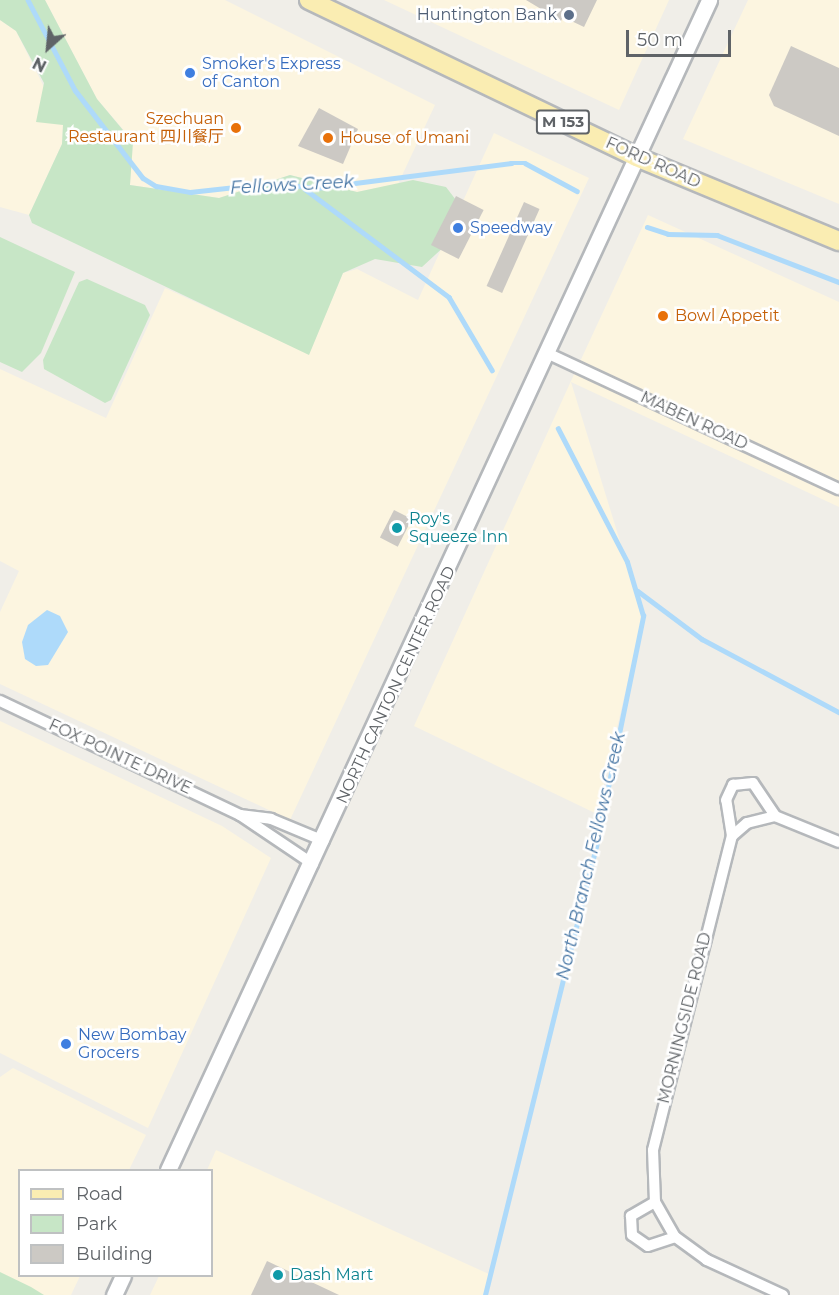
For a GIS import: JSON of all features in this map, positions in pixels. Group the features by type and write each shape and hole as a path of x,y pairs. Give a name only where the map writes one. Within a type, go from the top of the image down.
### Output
{"main road":[{"name":"FORD ROAD","path":"309,0 636,157 839,241"},
{"name":"NORTH CANTON CENTER ROAD","path":"168,1169 324,841 549,354 636,157 709,0"},
{"path":"114,1295 122,1277"}],"street":[{"name":"MABEN ROAD","path":"549,354 839,489"},
{"name":"FOX POINTE DRIVE","path":"0,701 240,815"},
{"name":"MORNINGSIDE ROAD","path":"775,816 753,783 733,785 726,800 732,836 653,1150 655,1202 675,1237 707,1260 783,1295"},
{"path":"240,815 271,819 324,841"},
{"path":"240,815 313,864"},
{"path":"732,836 754,819 775,816 839,842"},
{"path":"655,1202 632,1216 632,1235 648,1246 675,1237"}],"shaded area":[{"path":"45,0 225,0 435,105 398,184 357,192 290,175 219,198 130,185 133,141 97,99"},
{"path":"384,0 669,0 619,110"},
{"path":"748,0 839,0 839,204 683,139"},
{"path":"0,20 16,31 63,125 62,144 29,215 0,207"},
{"path":"494,133 589,178 290,820 0,684 0,612 19,571 0,561 0,369 106,418 165,288 309,354 343,273 357,269 418,300"},
{"path":"648,215 839,302 839,507 571,382 643,616 597,814 414,726 571,381"},
{"path":"0,721 222,826 271,858 148,1128 0,1053"},
{"path":"13,1068 146,1135 129,1169 18,1169 18,1277 80,1277 71,1295 0,1295 0,1077"},
{"path":"216,1150 491,1275 487,1295 150,1295 159,1277 213,1277 213,1169 207,1169"}],"green space":[{"path":"0,0 45,0 97,99 133,142 130,185 219,198 290,175 357,192 413,180 446,187 459,204 448,243 422,267 375,259 343,273 309,355 32,223 29,215 62,144 63,125 36,122 44,83 16,31 0,20"},
{"path":"0,237 75,272 41,353 22,372 0,362"},
{"path":"87,279 145,305 150,315 111,400 105,403 44,369 43,360 79,282"},
{"path":"0,1272 31,1287 44,1295 0,1295"}],"water":[{"path":"47,610 60,616 68,632 48,665 36,666 25,659 22,642 28,625"}],"building":[{"name":"Huntington Bank","path":"526,0 597,0 584,27 563,17 561,21"},
{"path":"791,46 839,68 839,136 774,106 769,95"},
{"name":"House of Umani","path":"319,108 358,129 343,164 298,146"},
{"name":"Speedway","path":"456,196 484,210 459,259 431,245"},
{"name":"Speedway","path":"524,202 540,209 502,293 487,286"},
{"name":"Roy's Squeeze Inn","path":"394,510 412,519 398,547 380,538"},
{"name":"Dash Mart","path":"267,1261 339,1295 251,1295"}],"waterway":[{"name":"Fellows Creek","path":"28,0 75,90 143,178 156,186 190,192 272,183 316,188 525,163 577,191"},
{"name":"North Branch Fellows Creek","path":"305,189 449,297 492,370"},
{"name":"Fellows Creek","path":"647,227 668,234 717,235 839,282"},
{"name":"North Branch Fellows Creek","path":"485,1295 597,841 643,616 627,562 558,429"},
{"path":"638,591 702,639 839,712"}],"place":[{"name":"Huntington Bank","path":"569,15"},
{"name":"Smoker's Express of Canton","path":"190,73"},
{"name":"Szechuan Restaurant 四川餐厅","path":"236,128"},
{"name":"House of Umani","path":"328,138"},
{"name":"Speedway","path":"458,228"},
{"name":"Bowl Appetit","path":"663,316"},
{"name":"Roy's Squeeze Inn","path":"397,528"},
{"name":"New Bombay Grocers","path":"66,1044"},
{"name":"Dash Mart","path":"278,1275"}]}
